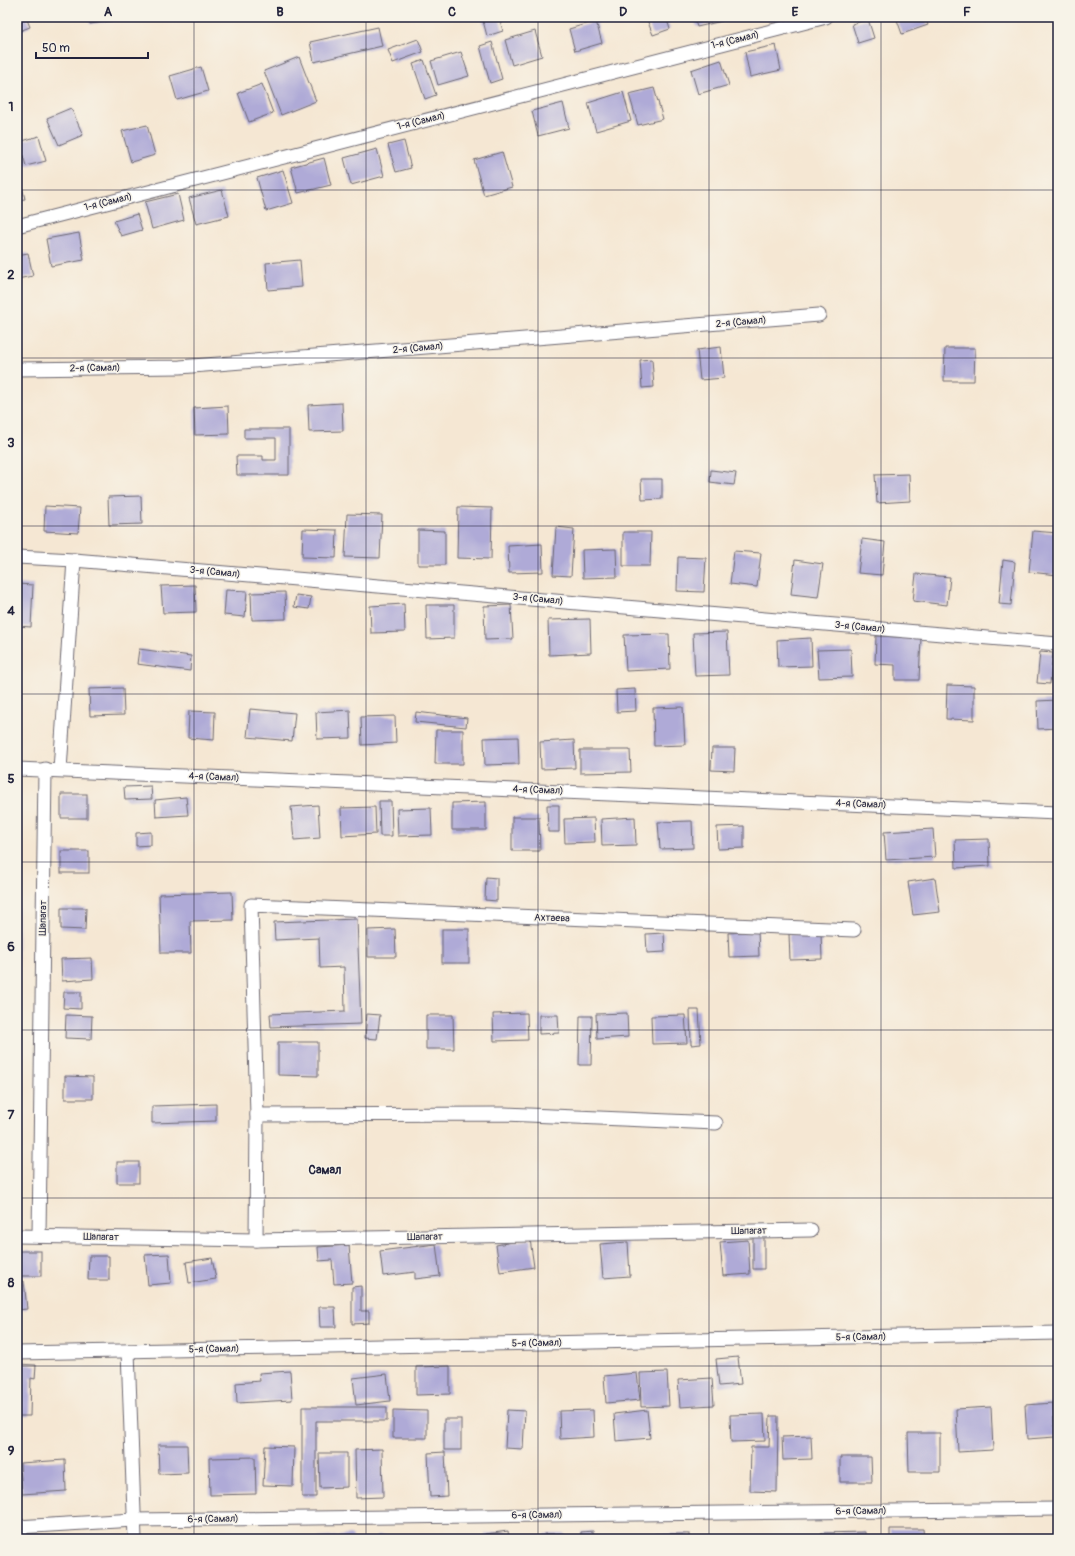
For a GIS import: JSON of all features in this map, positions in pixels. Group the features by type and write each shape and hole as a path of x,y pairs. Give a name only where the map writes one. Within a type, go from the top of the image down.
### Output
{"street":[{"name":"1-я (Самал)","path":"17,226 826,17"},
{"name":"2-я (Самал)","path":"17,369 180,367 819,315"},
{"name":"3-я (Самал)","path":"17,557 74,560 1058,644"},
{"path":"60,770 74,560"},
{"name":"4-я (Самал)","path":"17,768 1058,813"},
{"name":"Шапагат","path":"39,1236 45,769"},
{"name":"Ахтаева","path":"257,1115 251,905 854,930"},
{"path":"256,1240 257,1115 505,1114 716,1123"},
{"name":"Шапагат","path":"17,1236 256,1240 811,1230"},
{"name":"5-я (Самал)","path":"17,1353 1058,1333"},
{"path":"128,1351 135,1539"},
{"name":"6-я (Самал)","path":"17,1527 134,1520 1058,1509"}],"shaded area":[{"path":"17,818 19,818 17,1210"}],"building":[{"path":"17,17 26,17 30,27 17,32"},
{"path":"89,17 115,17 116,20 90,24"},
{"path":"482,17 499,17 503,31 487,36"},
{"path":"646,17 666,17 670,29 653,35"},
{"path":"694,17 721,17 722,21 697,27"},
{"path":"896,17 925,17 928,25 902,34"},
{"path":"984,17 1000,17 985,22"},
{"path":"868,19 874,38 858,43 852,24"},
{"path":"596,21 602,43 575,51 569,29"},
{"path":"378,27 382,46 314,62 310,42"},
{"path":"535,31 542,56 512,65 505,40"},
{"path":"418,39 423,52 393,63 388,50"},
{"path":"492,42 502,79 490,83 480,46"},
{"path":"776,45 781,70 750,77 745,52"},
{"path":"461,52 469,76 438,85 431,61"},
{"path":"299,57 316,101 281,115 264,71"},
{"path":"424,60 436,95 425,99 413,64"},
{"path":"721,60 729,85 698,94 691,70"},
{"path":"201,67 208,91 177,100 170,76"},
{"path":"262,84 273,113 249,122 238,93"},
{"path":"654,88 663,119 638,125 629,94"},
{"path":"623,92 631,121 596,131 588,103"},
{"path":"563,103 569,128 538,136 532,111"},
{"path":"71,108 83,135 59,145 47,118"},
{"path":"147,125 155,155 131,162 122,131"},
{"path":"39,136 46,161 26,166 19,142"},
{"path":"404,141 411,168 396,172 388,145"},
{"path":"377,149 384,176 351,185 344,158"},
{"path":"502,152 512,187 484,195 474,160"},
{"path":"324,158 331,185 298,193 291,167"},
{"path":"283,170 293,203 266,211 257,178"},
{"path":"17,178 20,178 25,199 17,200"},
{"path":"222,190 229,216 196,224 189,198"},
{"path":"178,194 184,220 152,229 145,202"},
{"path":"137,214 142,230 121,236 114,221"},
{"path":"79,233 84,260 51,266 46,239"},
{"path":"28,253 33,276 17,279 17,255"},
{"path":"300,260 302,287 268,290 266,263"},
{"path":"721,347 724,378 700,380 697,350"},
{"path":"945,348 975,348 974,381 944,381"},
{"path":"652,359 654,387 642,388 640,360"},
{"path":"342,403 343,431 309,432 308,405"},
{"path":"228,406 229,434 195,435 194,408"},
{"path":"244,429 289,429 289,475 237,475 236,456 263,456 263,460 276,460 276,438 244,438"},
{"path":"711,470 736,473 734,485 710,482"},
{"path":"909,474 910,501 877,503 875,475"},
{"path":"641,479 662,479 662,499 642,500"},
{"path":"141,496 142,524 109,525 108,497"},
{"path":"45,506 80,508 78,533 44,531"},
{"path":"458,507 492,508 491,559 457,558"},
{"path":"347,514 382,515 380,558 345,557"},
{"path":"556,527 574,529 571,576 553,575"},
{"path":"303,529 337,530 336,558 302,557"},
{"path":"418,530 445,531 445,565 418,565"},
{"path":"1033,531 1058,533 1058,575 1029,572"},
{"path":"623,532 651,532 650,566 623,566"},
{"path":"862,539 885,542 882,575 858,573"},
{"path":"542,544 543,572 509,573 508,546"},
{"path":"616,549 617,577 583,578 582,550"},
{"path":"734,551 761,553 757,587 730,584"},
{"path":"678,557 706,558 704,592 677,591"},
{"path":"795,560 823,564 818,597 791,594"},
{"path":"1003,560 1015,562 1011,605 999,604"},
{"path":"916,574 950,577 947,605 913,601"},
{"path":"17,584 33,585 31,627 17,626"},
{"path":"195,585 196,612 163,613 161,586"},
{"path":"226,590 247,591 245,617 224,615"},
{"path":"285,592 286,619 252,620 251,593"},
{"path":"296,595 311,597 309,609 294,607"},
{"path":"404,604 405,632 371,633 370,606"},
{"path":"426,605 454,605 454,638 427,639"},
{"path":"511,605 513,639 485,640 484,606"},
{"path":"590,619 591,653 549,655 548,620"},
{"path":"727,632 729,675 695,676 693,633"},
{"path":"669,634 670,669 626,671 624,635"},
{"path":"876,636 921,638 919,680 895,680 895,665 875,664"},
{"path":"811,638 812,666 778,667 777,640"},
{"path":"139,649 191,656 190,671 137,664"},
{"path":"851,649 852,677 819,678 817,650"},
{"path":"1040,652 1053,653 1050,684 1037,683"},
{"path":"947,685 974,686 974,720 946,719"},
{"path":"123,688 124,715 90,716 89,689"},
{"path":"635,689 636,711 617,712 616,690"},
{"path":"1058,700 1058,728 1038,729 1037,701"},
{"path":"683,707 685,745 654,746 653,708"},
{"path":"250,709 295,713 292,741 247,737"},
{"path":"350,710 351,738 317,739 316,712"},
{"path":"189,711 215,712 214,740 188,738"},
{"path":"416,712 467,718 466,727 415,722"},
{"path":"395,716 396,743 362,745 361,717"},
{"path":"436,730 463,730 463,764 435,764"},
{"path":"518,737 519,764 485,765 484,738"},
{"path":"574,740 575,768 541,769 540,742"},
{"path":"712,748 735,748 734,771 711,770"},
{"path":"580,750 630,750 631,772 580,773"},
{"path":"151,786 152,799 125,800 124,787"},
{"path":"61,794 87,794 87,818 61,818"},
{"path":"186,797 188,815 156,817 155,800"},
{"path":"379,801 391,801 392,836 380,836"},
{"path":"486,802 486,830 452,830 452,803"},
{"path":"318,805 320,838 294,840 291,807"},
{"path":"547,805 559,805 559,832 548,832"},
{"path":"375,807 376,834 342,836 341,808"},
{"path":"431,808 432,835 398,836 397,809"},
{"path":"512,817 539,817 540,851 512,851"},
{"path":"635,817 636,845 602,846 601,819"},
{"path":"594,818 595,842 565,843 564,819"},
{"path":"692,821 693,848 660,849 658,822"},
{"path":"744,826 744,848 718,849 717,827"},
{"path":"933,829 935,857 886,860 884,832"},
{"path":"151,832 151,845 136,846 136,833"},
{"path":"989,839 990,866 956,868 955,840"},
{"path":"61,851 89,851 89,873 61,873"},
{"path":"486,877 497,878 497,901 485,900"},
{"path":"935,878 940,912 913,915 908,882"},
{"path":"232,892 233,920 190,921 191,953 161,953 159,894"},
{"path":"61,908 86,908 85,930 61,929"},
{"path":"357,919 361,1024 271,1027 270,1014 345,1011 344,967 320,968 319,938 275,940 274,922"},
{"path":"395,929 396,957 368,957 368,930"},
{"path":"442,929 469,929 469,963 442,963"},
{"path":"758,931 759,956 729,957 728,933"},
{"path":"664,933 665,952 647,953 646,934"},
{"path":"821,933 822,959 790,960 789,934"},
{"path":"92,958 93,979 62,981 61,959"},
{"path":"64,992 81,992 81,1009 63,1008"},
{"path":"690,1010 699,1010 701,1044 691,1045"},
{"path":"527,1013 528,1040 494,1041 493,1014"},
{"path":"627,1013 628,1037 597,1039 596,1014"},
{"path":"367,1014 380,1015 377,1039 365,1038"},
{"path":"66,1015 92,1016 91,1039 65,1038"},
{"path":"426,1015 453,1015 454,1049 426,1049"},
{"path":"539,1015 558,1015 559,1033 539,1034"},
{"path":"685,1015 687,1043 652,1044 651,1016"},
{"path":"580,1016 592,1016 591,1065 579,1065"},
{"path":"278,1042 318,1042 318,1076 278,1075"},
{"path":"65,1076 93,1077 93,1099 65,1099"},
{"path":"216,1104 216,1121 152,1123 152,1106"},
{"path":"117,1162 139,1162 139,1183 117,1183"},
{"path":"764,1234 764,1269 753,1269 753,1235"},
{"path":"530,1239 534,1267 500,1272 496,1245"},
{"path":"748,1240 750,1274 723,1276 720,1242"},
{"path":"628,1242 630,1276 603,1278 600,1244"},
{"path":"436,1244 440,1276 415,1279 415,1272 383,1276 380,1251"},
{"path":"349,1245 352,1283 334,1284 332,1260 319,1261 318,1247"},
{"path":"17,1251 41,1251 41,1276 17,1276"},
{"path":"169,1254 171,1283 148,1285 145,1255"},
{"path":"89,1256 109,1256 109,1280 88,1280"},
{"path":"212,1258 216,1279 189,1283 186,1262"},
{"path":"24,1281 27,1309 17,1310 17,1282"},
{"path":"361,1286 361,1311 369,1311 369,1323 352,1324 352,1287"},
{"path":"319,1307 335,1307 336,1327 320,1327"},
{"path":"738,1357 741,1384 719,1386 716,1359"},
{"path":"17,1364 36,1365 35,1379 31,1378 30,1416 17,1416"},
{"path":"450,1366 450,1394 416,1395 416,1367"},
{"path":"290,1371 292,1400 237,1403 236,1383 260,1381 259,1373"},
{"path":"667,1372 669,1406 641,1407 640,1373"},
{"path":"637,1373 640,1400 606,1403 604,1376"},
{"path":"387,1374 390,1401 356,1405 353,1378"},
{"path":"712,1378 714,1405 680,1407 678,1380"},
{"path":"1053,1403 1055,1437 1027,1439 1025,1405"},
{"path":"302,1407 387,1407 387,1421 316,1421 316,1497 302,1497"},
{"path":"991,1407 993,1450 958,1452 956,1409"},
{"path":"393,1410 427,1411 427,1438 393,1438"},
{"path":"507,1410 525,1411 523,1449 505,1448"},
{"path":"593,1410 594,1437 560,1439 559,1411"},
{"path":"647,1410 650,1438 616,1441 614,1414"},
{"path":"764,1414 765,1441 731,1442 730,1415"},
{"path":"770,1416 778,1416 777,1492 750,1491 751,1447 769,1447"},
{"path":"444,1419 461,1419 461,1450 444,1450"},
{"path":"908,1433 940,1433 940,1472 909,1472"},
{"path":"811,1436 812,1459 783,1460 782,1437"},
{"path":"158,1445 187,1445 188,1473 159,1474"},
{"path":"265,1446 294,1447 293,1486 263,1485"},
{"path":"382,1449 383,1497 356,1498 355,1450"},
{"path":"445,1452 447,1496 430,1497 428,1453"},
{"path":"319,1453 347,1453 347,1487 320,1488"},
{"path":"255,1457 256,1494 210,1495 209,1458"},
{"path":"840,1457 871,1457 872,1482 840,1482"},
{"path":"65,1460 66,1491 22,1494 20,1463"},
{"path":"890,1529 923,1529 924,1539 890,1539"},
{"path":"508,1531 509,1539 485,1539 485,1534"},
{"path":"593,1531 593,1539 581,1539 581,1532"},
{"path":"865,1532 865,1539 821,1539 821,1533"},
{"path":"545,1534 565,1534 565,1539 545,1539"},
{"path":"655,1534 689,1534 689,1539 655,1539"},
{"path":"352,1535 353,1539 318,1539 318,1538"},
{"path":"376,1535 425,1536 425,1539 376,1539"},
{"path":"430,1537 482,1538 482,1539 429,1539"}],"district":[{"name":"Самал","path":"325,1170"}]}
